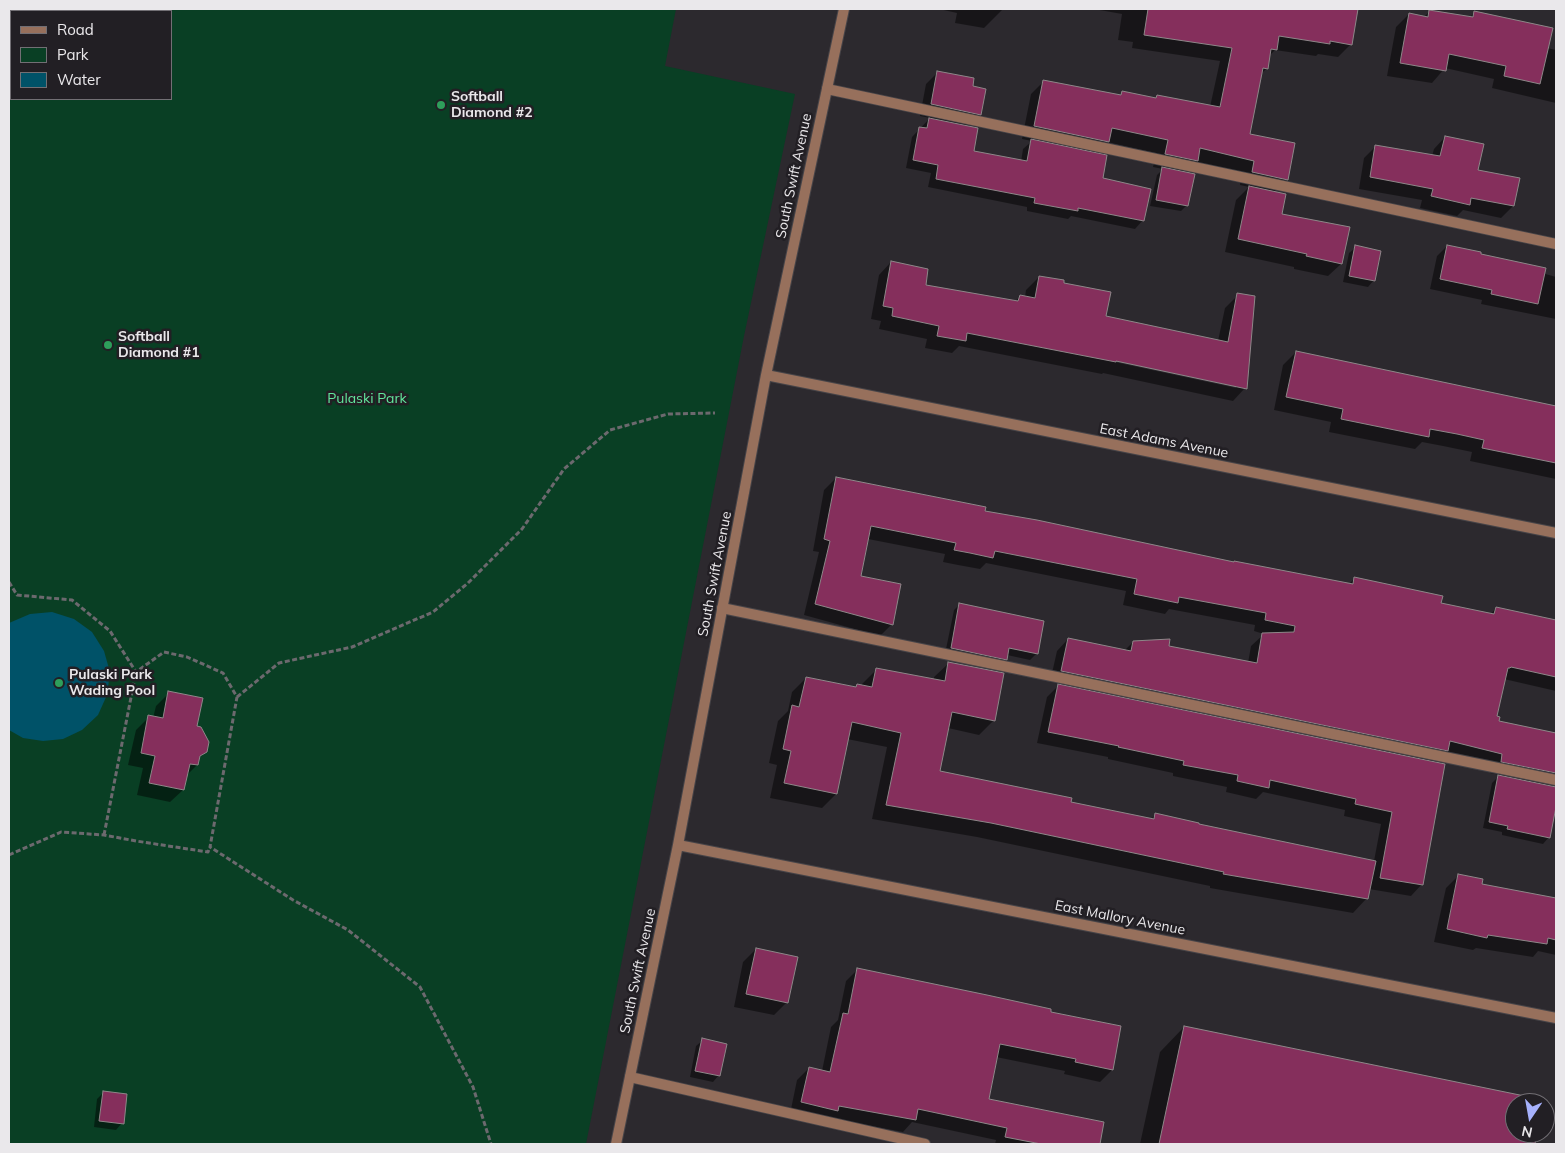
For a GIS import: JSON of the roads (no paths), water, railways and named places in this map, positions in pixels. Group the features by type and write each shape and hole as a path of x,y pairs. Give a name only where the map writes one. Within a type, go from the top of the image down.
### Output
{"street":[{"name":"South Swift Avenue","path":"616,1144 678,845 766,375 844,9"},
{"path":"827,88 1556,244"},
{"name":"East Adams Avenue","path":"766,375 1556,533"},
{"path":"722,608 1556,780"},
{"name":"East Mallory Avenue","path":"678,845 1556,1018"},
{"path":"630,1077 925,1144"}],"water":[{"name":"Pulaski Park Wading Pool","path":"52,612 74,619 92,632 104,651 110,672 107,695 98,715 82,730 63,739 43,741 23,738 9,730 9,623 30,614"}],"place":[{"name":"Softball Diamond #2","path":"441,105"},
{"name":"Softball Diamond #1","path":"108,345"},
{"name":"Pulaski Park Wading Pool","path":"59,683"}],"park label":[{"name":"Pulaski Park","path":"367,399"}]}
